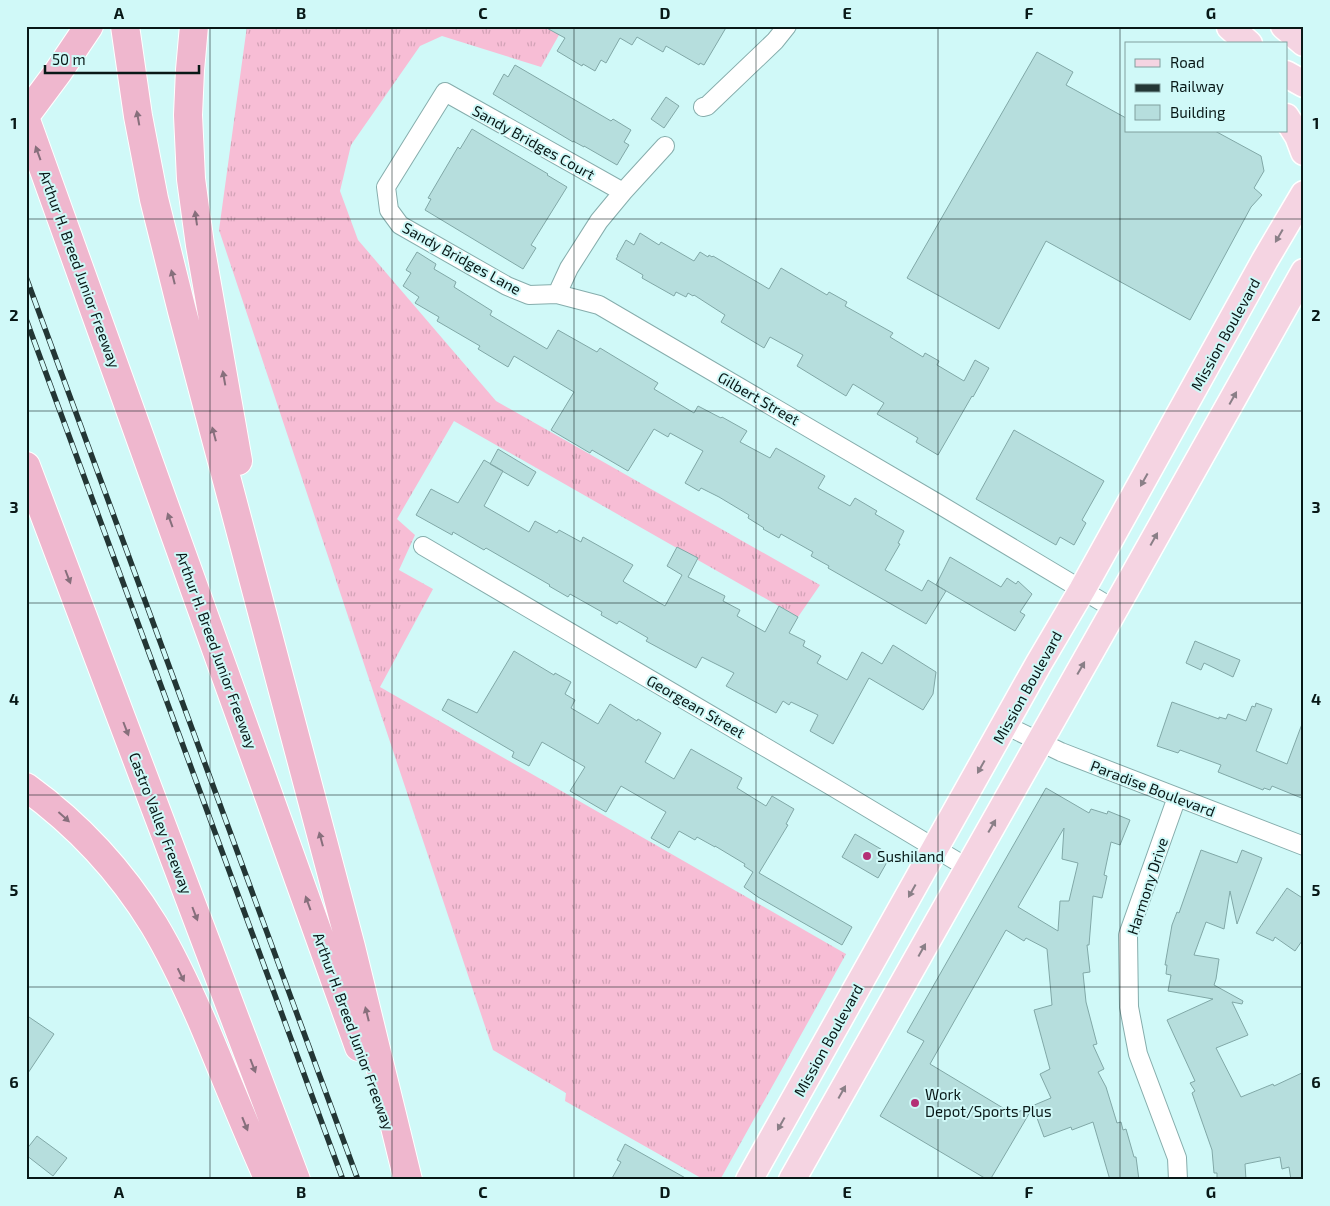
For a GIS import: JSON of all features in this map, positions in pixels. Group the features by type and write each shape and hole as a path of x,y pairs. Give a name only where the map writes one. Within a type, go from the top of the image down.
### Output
{"highway":[{"path":"26,115 89,26"},
{"path":"125,26 136,109 154,199 350,947 408,1180"},
{"path":"194,26 188,115 189,158 195,208 255,555 285,701"},
{"name":"Arthur H. Breed Junior Freeway","path":"26,120 408,1180"},
{"name":"Castro Valley Freeway","path":"26,466 296,1180"},
{"path":"26,481 57,545"},
{"path":"26,787 69,821 100,854 154,924 196,1007 269,1180"}],"main road":[{"path":"1288,75 1304,84"},
{"path":"1288,120 1298,136 1304,152"},
{"name":"Mission Boulevard","path":"749,1180 1039,663 1082,590 1265,260 1304,194"},
{"path":"792,1180 1304,272"}],"street":[{"path":"703,107 775,41 787,26"},
{"name":"Sandy Bridges Court","path":"445,92 623,192"},
{"name":"Sandy Bridges Lane","path":"445,92 386,187 389,210 400,225 507,286 529,295 557,294"},
{"path":"557,294 569,268 599,221 665,146"},
{"name":"Gilbert Street","path":"557,294 599,305 938,502 1114,609"},
{"name":"Georgean Street","path":"424,546 968,868"},
{"name":"Paradise Boulevard","path":"1005,725 1039,742 1304,846"},
{"name":"Harmony Drive","path":"1177,797 1128,935 1128,944 1129,1007 1138,1054 1177,1158 1178,1180"}],"green space":[{"path":"247,26 564,26 541,67 442,36 420,46 351,145 340,191 358,240 496,401 820,585 798,617 454,421 397,519 415,535 399,570 433,589 380,687 846,954 720,1180 705,1180 701,1178 565,1101 566,1093 493,1050 219,230"}],"building":[{"path":"543,26 727,26 704,65 700,63 699,65 666,46 663,52 637,37 632,45 620,38 606,63 601,60 595,71 583,64 582,66 557,51 565,38"},
{"path":"1037,52 1073,72 1066,85 1125,117 1125,132 1217,132 1261,156 1264,171 1254,188 1262,195 1251,207 1190,320 1046,241 999,329 907,278"},
{"path":"515,65 611,121 613,119 631,130 624,142 629,145 617,165 584,146 573,142 493,94 504,74 508,77"},
{"path":"666,97 679,106 664,128 651,119"},
{"path":"472,129 567,187 531,245 536,248 523,269 425,210 431,199 428,198 458,147 460,149"},
{"path":"640,233 659,245 661,242 694,261 700,252 708,257 709,255 713,256 769,289 781,268 827,295 829,292 847,302 845,306 893,333 890,337 923,357 925,353 939,361 937,365 964,381 975,360 989,368 938,455 916,442 918,438 877,414 884,403 853,384 846,396 797,366 803,355 770,337 764,348 721,322 725,315 694,295 688,293 686,297 676,292 674,296 642,278 643,275 616,259 626,240 634,245"},
{"path":"417,252 436,264 434,269 456,282 454,287 492,311 490,315 547,349 558,330 597,352 600,348 658,383 654,389 694,413 698,406 747,431 740,442 770,458 776,448 825,476 818,488 850,506 855,498 877,511 875,514 904,531 898,543 900,544 885,570 922,591 928,580 946,591 926,624 828,568 829,566 811,556 813,552 781,534 779,538 763,529 748,518 749,515 719,497 701,488 699,491 685,483 703,451 670,433 668,437 654,429 628,471 592,450 590,453 551,430 574,392 514,356 508,367 478,349 480,346 437,321 439,317 415,303 419,297 403,286 411,273 406,270"},
{"path":"1014,430 1104,481 1082,520 1086,523 1074,545 1060,537 1056,545 976,499"},
{"path":"498,449 536,472 528,486 490,464"},
{"path":"484,460 503,471 484,506 529,532 535,521 557,533 559,530 581,542 583,537 633,565 623,581 665,606 682,575 667,566 677,547 698,558 688,577 725,596 723,601 740,610 737,616 765,632 779,606 798,617 789,633 805,641 803,646 821,656 817,663 847,680 862,652 882,664 893,645 936,672 933,694 923,710 869,678 833,744 810,731 818,715 791,702 789,705 783,701 776,713 726,686 734,673 702,657 696,668 646,641 648,638 619,621 617,624 601,615 602,612 570,594 568,597 486,548 484,550 453,532 452,535 416,515 431,489 458,503"},
{"path":"950,557 1001,587 1007,578 1016,584 1018,581 1032,594 1020,612 1025,615 1015,631 936,585"},
{"path":"1195,641 1240,660 1233,677 1204,663 1201,670 1186,663"},
{"path":"514,651 554,675 555,673 571,682 565,694 575,700 571,708 598,724 610,704 661,733 645,762 674,779 691,749 742,778 737,788 766,806 772,796 794,809 786,824 788,825 759,873 852,927 842,945 744,887 753,872 744,866 745,864 715,846 697,837 695,840 679,831 669,848 651,838 666,812 621,786 606,812 570,791 585,767 542,742 529,766 512,757 514,752 442,710 448,699 477,713"},
{"path":"1172,702 1219,719 1219,717 1226,719 1228,714 1246,721 1252,706 1255,707 1256,703 1272,709 1256,751 1287,764 1302,724 1304,724 1304,799 1272,786 1270,790 1264,788 1263,790 1218,772 1221,765 1180,750 1178,753 1157,746"},
{"path":"1046,788 1089,813 1091,809 1107,814 1108,811 1130,820 1120,845 1111,842 1104,875 1107,876 1102,898 1093,896 1089,945 1087,945 1090,972 1083,973 1086,1002 1097,1044 1093,1045 1104,1069 1098,1072 1106,1087 1117,1123 1121,1122 1123,1130 1126,1129 1134,1157 1136,1157 1139,1180 1110,1180 1093,1122 1072,1130 1071,1127 1044,1137 1033,1107 990,1180 880,1116 924,1041 907,1032","holes":["1064,828 1062,859 1078,863 1069,901 1060,901 1058,931 1018,907","1006,930 1024,941 1026,938 1047,949 1052,1005 1034,1010 1050,1069 1040,1074 1051,1098 1013,1114 930,1064"]},
{"name":"Sushiland","path":"855,834 891,855 878,878 842,857"},
{"path":"1201,850 1237,863 1242,850 1262,858 1237,924 1230,891 1224,929 1206,922 1194,955 1219,959 1214,985 1243,1001 1242,1004 1232,1002 1248,1035 1216,1048 1241,1097 1273,1084 1274,1086 1304,1072 1304,1180 1291,1180 1289,1167 1282,1169 1280,1157 1245,1164 1246,1180 1217,1180 1217,1173 1214,1173 1212,1150 1192,1093 1195,1091 1190,1083 1195,1081 1167,1020 1213,999 1168,991 1171,975 1166,974 1167,965 1165,965 1172,925 1177,912 1179,913"},
{"path":"1287,888 1304,899 1304,938 1295,951 1275,937 1273,941 1256,933"},
{"path":"26,1015 54,1034 26,1076"},
{"path":"37,1136 67,1158 53,1176 26,1155 26,1150"},
{"path":"625,1144 689,1180 611,1180 621,1162 617,1160"}],"railway":[{"path":"26,277 358,1180"},
{"path":"26,319 343,1180"}],"place":[{"name":"Sushiland","path":"867,856"},
{"name":"Work Depot/Sports Plus","path":"915,1103"}]}
